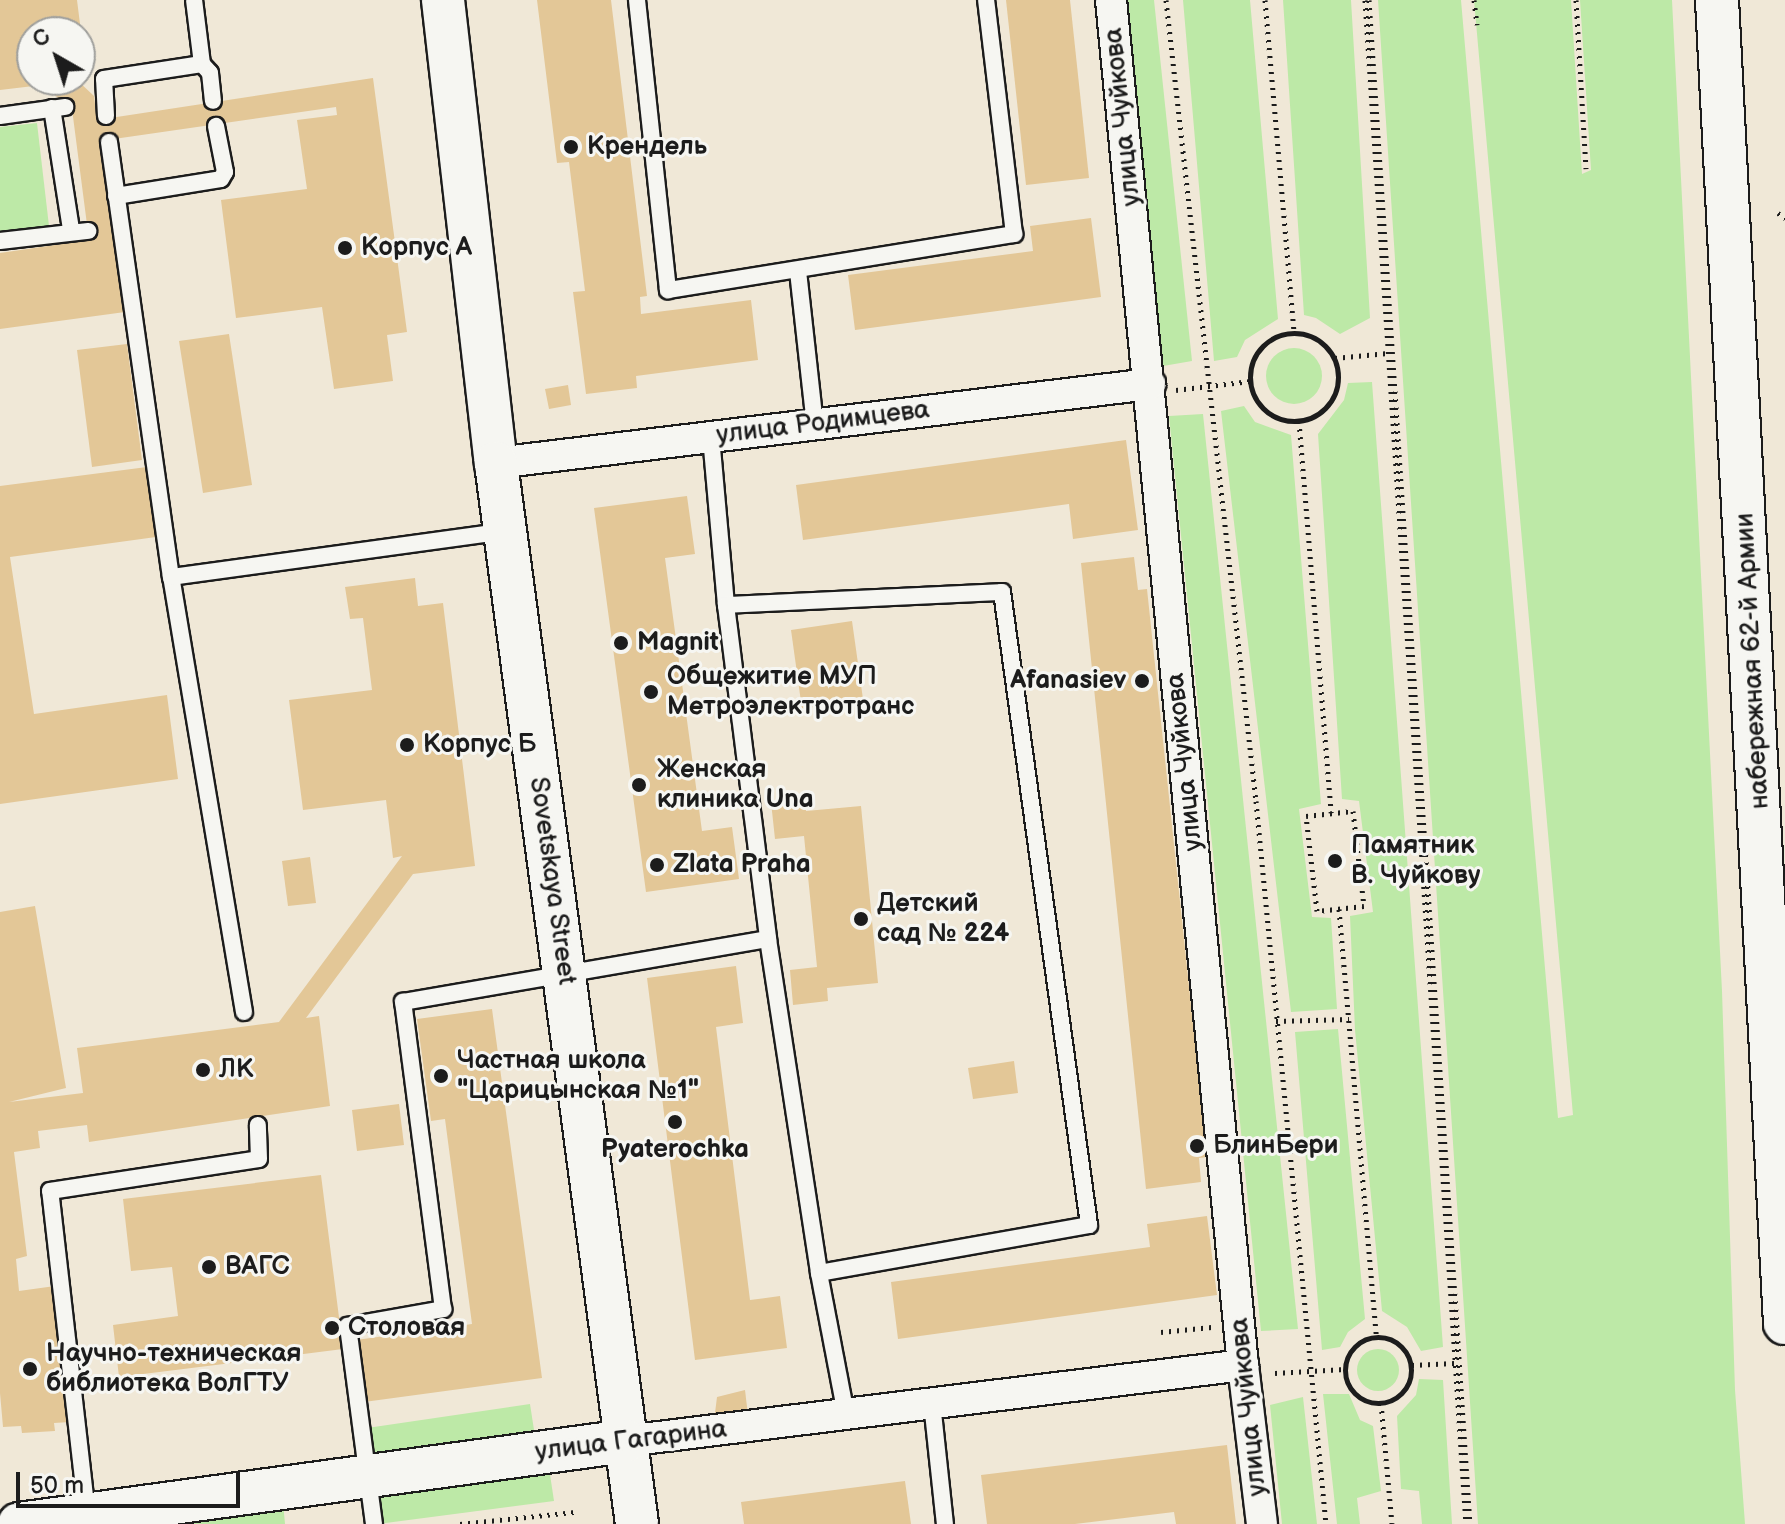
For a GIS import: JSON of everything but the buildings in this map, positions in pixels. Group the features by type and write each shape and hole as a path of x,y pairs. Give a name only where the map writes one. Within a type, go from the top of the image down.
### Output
{"street":[{"name":"Sovetskaya Street","path":"443,0 496,463 637,1524"},
{"name":"улица Чуйкова","path":"1111,0 1243,1365 1262,1524"},
{"name":"набережная 62-й Армии","path":"1717,0 1785,1323"},
{"name":"улица Родимцева","path":"496,463 1150,384"},
{"name":"улица Гагарина","path":"19,1524 626,1441 1243,1365"}],"lane":[{"path":"194,0 202,64 210,73 213,101"},
{"path":"637,0 668,290 1014,234 986,0"},
{"path":"103,107 104,79 202,64"},
{"path":"0,116 59,108 80,230 0,241"},
{"path":"116,196 221,179 225,172 216,126"},
{"path":"109,142 118,227 171,577 244,1012"},
{"path":"798,271 815,424"},
{"path":"711,437 726,605 768,939 819,1273 846,1414"},
{"path":"171,577 505,531"},
{"path":"726,605 1002,592 1089,1225 819,1273"},
{"path":"374,1524 348,1326 443,1309 403,1002 768,939"},
{"path":"87,1515 50,1191 259,1159 258,1125"},
{"path":"932,1403 945,1524"}],"path":[{"path":"1166,0 1256,801 1326,1524"},
{"path":"1265,0 1294,332"},
{"path":"1367,0 1468,1524"},
{"path":"1367,0 1468,1524"},
{"path":"1474,0 1477,25"},
{"path":"1576,0 1586,169"},
{"path":"1778,213 1785,218"},
{"path":"1294,332 1318,339 1335,358 1338,371 1333,399 1313,417 1299,421 1272,415 1254,395 1250,381 1257,353 1267,342 1294,332"},
{"path":"1335,358 1388,353"},
{"path":"1209,386 1250,381"},
{"path":"1299,421 1331,813"},
{"path":"1353,811 1364,906 1317,911 1306,816 1331,813 1353,811"},
{"path":"1339,909 1376,1336"},
{"path":"1276,1021 1349,1019"},
{"path":"1161,1332 1225,1326"},
{"path":"1376,1336 1396,1341 1409,1356 1412,1365 1412,1376 1401,1395 1381,1403 1359,1398 1351,1390 1345,1369 1358,1343 1376,1336"},
{"path":"1412,1365 1455,1363"},
{"path":"1275,1373 1345,1369"},
{"path":"1381,1403 1392,1524"},
{"path":"460,1524 575,1512"}],"green space":[{"path":"1125,0 1154,0 1192,361 1163,366"},
{"path":"1183,0 1250,0 1278,319 1245,340 1237,357 1214,361"},
{"path":"1283,0 1351,0 1370,318 1340,334 1316,318 1304,315"},
{"path":"1378,0 1461,0 1558,1118 1573,1115 1474,0 1571,0 1582,174 1591,170 1580,0 1672,0 1722,991 1735,1390 1745,1524 1478,1524"},
{"path":"37,123 49,226 0,233 0,127"},
{"path":"1294,348 1314,356 1322,376 1314,396 1294,404 1274,396 1266,376 1274,356"},
{"path":"1372,382 1443,1347 1421,1351 1407,1327 1382,1311 1355,1030 1350,916 1373,912 1359,801 1342,799 1318,434 1344,400 1348,383"},
{"path":"1244,406 1255,422 1291,435 1321,804 1299,809 1312,917 1331,918 1337,1009 1291,1012 1221,411"},
{"path":"1203,414 1298,1329 1261,1331 1169,416"},
{"path":"1338,1029 1365,1319 1348,1332 1340,1347 1322,1350 1295,1032"},
{"path":"1378,1349 1393,1355 1399,1370 1393,1385 1378,1391 1363,1385 1357,1370 1363,1355"},
{"path":"1419,1379 1443,1380 1452,1524 1422,1524 1419,1491 1401,1489 1397,1416 1416,1395"},
{"path":"1323,1394 1349,1394 1360,1420 1373,1426 1381,1491 1357,1498 1360,1524 1337,1524"},
{"path":"1303,1397 1317,1524 1282,1524 1270,1405"},
{"path":"530,1404 536,1443 373,1467 367,1428"},
{"path":"548,1461 554,1501 378,1524 373,1486"},
{"path":"283,1502 285,1524 99,1524"}],"place":[{"name":"Крендель","path":"571,147"},
{"name":"Корпус А","path":"345,248"},
{"name":"Magnit","path":"621,643"},
{"name":"Afanasiev","path":"1142,681"},
{"name":"Общежитие МУП Метроэлектротранс","path":"651,692"},
{"name":"Корпус Б","path":"407,745"},
{"name":"Женская клиника Una","path":"639,785"},
{"name":"Памятник В. Чуйкову","path":"1335,861"},
{"name":"Zlata Praha","path":"657,865"},
{"name":"Детский сад № 224","path":"861,919"},
{"name":"ЛК","path":"203,1070"},
{"name":"Частная школа \"Царицынская №1\"","path":"441,1076"},
{"name":"Pyaterochka","path":"675,1122"},
{"name":"БлинБери","path":"1197,1146"},
{"name":"ВАГС","path":"209,1267"},
{"name":"Столовая","path":"332,1328"},
{"name":"Научно-техническая библиотека ВолГТУ","path":"30,1369"}]}
